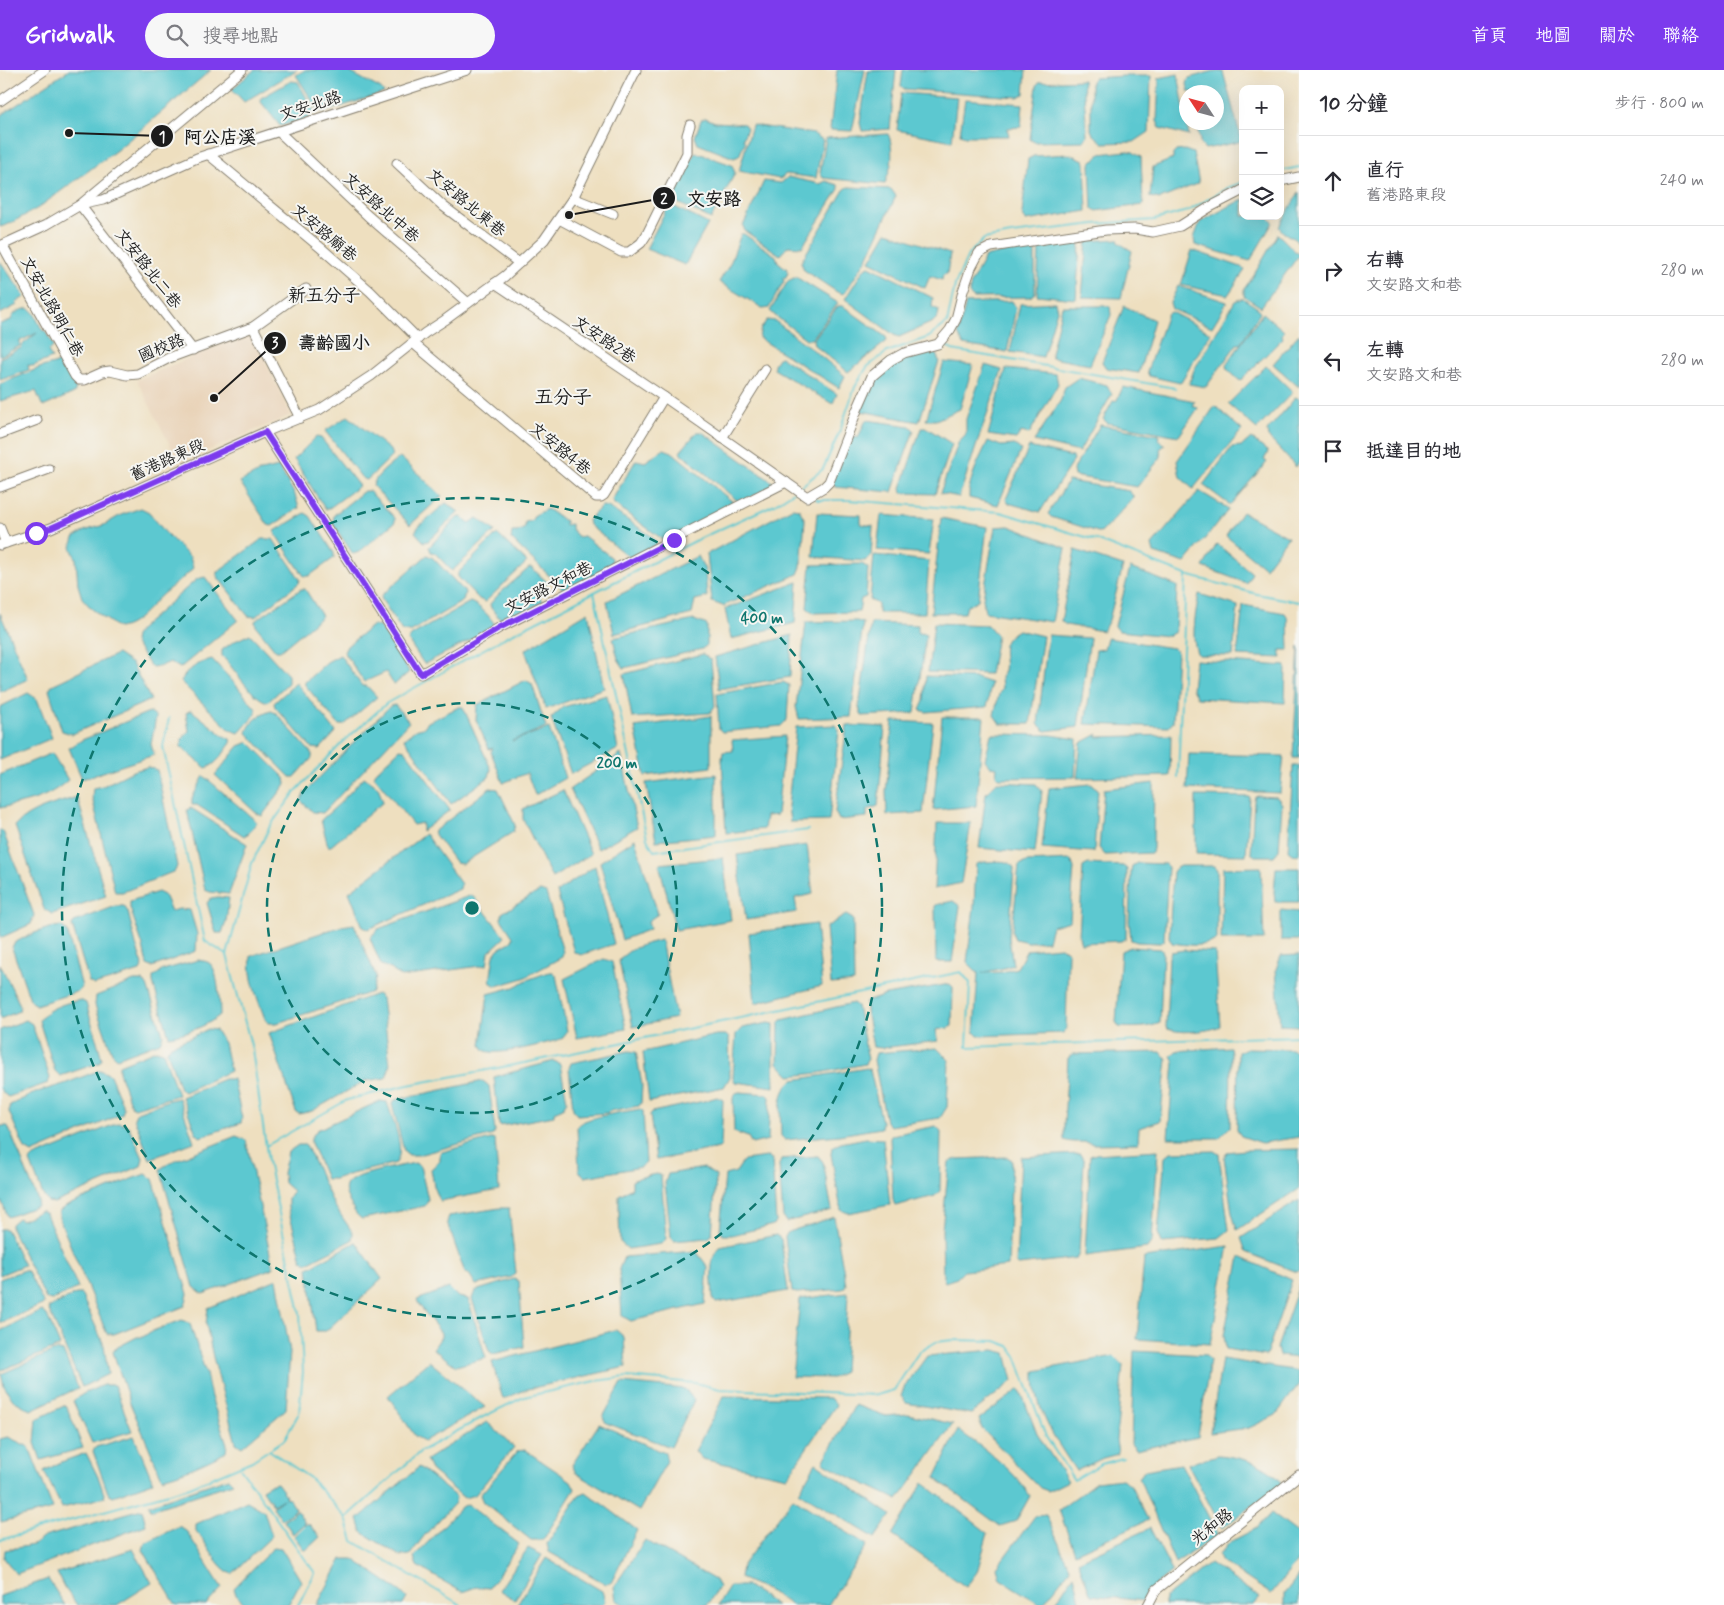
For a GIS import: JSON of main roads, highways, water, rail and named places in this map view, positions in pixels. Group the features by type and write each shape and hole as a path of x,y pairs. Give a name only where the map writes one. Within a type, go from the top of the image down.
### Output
{"water":[{"path":"69,70 211,70 118,149 38,208 0,227 0,116"},
{"path":"254,70 297,70 244,102 232,89"},
{"path":"305,70 346,70 381,89 384,93 324,112 316,107 296,75"},
{"path":"837,70 865,70 852,131 830,130"},
{"path":"896,70 890,129 862,131 860,123 868,71"},
{"path":"903,70 1026,70 1024,94 1018,97 904,89 901,86"},
{"path":"1214,71 1223,72 1239,131 1239,142 1205,149 1201,145 1198,130 1224,130 1224,85 1187,85 1189,78"},
{"path":"1178,74 1180,85 1179,130 1188,130 1189,136 1160,128 1157,121 1159,78"},
{"path":"1151,76 1149,132 1134,142 1103,143 1091,130 1091,81 1094,78"},
{"path":"1083,80 1087,136 1084,141 1034,142 1030,139 1039,82"},
{"path":"291,81 298,82 314,111 309,118 280,126 261,102 261,98"},
{"path":"901,93 957,97 952,141 897,130"},
{"path":"965,99 1023,104 1021,127 1007,128 1009,136 965,136 960,134"},
{"path":"705,118 715,122 744,124 747,128 743,139 745,142 739,156 734,158 698,144 695,137 701,120"},
{"path":"752,125 814,134 823,140 816,178 786,174 780,179 739,171"},
{"path":"888,134 892,161 885,184 823,178 820,173 826,138"},
{"path":"1185,150 1193,153 1199,183 1160,199 1150,197 1153,167 1173,159 1173,154 1176,151"},
{"path":"1127,151 1141,157 1143,205 1095,211 1092,209 1090,164 1100,154"},
{"path":"695,152 732,165 735,173 711,219 672,200"},
{"path":"1069,154 1084,160 1085,163 1087,211 1026,221 1022,214 1028,159 1034,156"},
{"path":"788,177 820,184 826,181 838,185 839,189 802,247 788,246 780,255 745,231 743,226 764,181 781,183"},
{"path":"848,187 891,189 896,196 866,260 844,294 837,292 804,270 801,262 844,190"},
{"path":"1299,192 1299,242 1283,232 1279,227"},
{"path":"1239,201 1239,220 1271,220 1273,222 1250,261 1195,245 1194,238 1200,222"},
{"path":"669,204 708,224 685,265 646,249"},
{"path":"887,232 950,254 947,274 943,275 942,280 930,276 925,288 870,261"},
{"path":"741,234 744,234 776,256 778,262 787,269 788,273 785,278 782,278 784,281 769,308 764,309 719,282 730,264"},
{"path":"1278,234 1299,255 1261,307 1244,296 1244,289"},
{"path":"1118,239 1119,243 1132,251 1121,298 1082,297 1087,241"},
{"path":"1067,241 1080,244 1076,299 1037,295 1039,247"},
{"path":"1030,246 1035,250 1035,293 1030,297 974,298 969,294 971,283 985,257"},
{"path":"1192,250 1245,270 1228,295 1181,285"},
{"path":"0,261 25,297 16,302 17,305 0,314"},
{"path":"869,266 933,298 932,307 939,310 938,317 933,322 899,337 845,299 864,269"},
{"path":"796,277 838,303 812,339 806,339 770,311 788,281"},
{"path":"1178,286 1227,302 1212,327 1172,309 1170,303"},
{"path":"1243,298 1259,309 1260,313 1240,344 1237,344 1206,387 1189,384 1194,370 1235,301"},
{"path":"1012,301 1016,308 1007,352 963,345 958,333 966,303"},
{"path":"1055,302 1057,310 1043,357 1010,352 1020,304"},
{"path":"838,306 843,306 886,337 887,341 848,372 814,345 813,340"},
{"path":"1062,306 1110,306 1111,315 1090,365 1052,358 1051,354"},
{"path":"1124,306 1154,320 1139,373 1106,368 1102,362"},
{"path":"29,308 54,346 48,351 52,358 33,366 28,365 29,370 0,380 0,358 21,348 23,344 37,333 20,341 20,346 0,356 0,324 11,320 18,311"},
{"path":"1171,312 1211,333 1180,383 1149,376 1147,371 1167,314"},
{"path":"1263,313 1284,331 1283,338 1240,381 1227,369 1226,365"},
{"path":"767,320 775,321 845,376 839,388 759,338 761,328"},
{"path":"1299,334 1299,387 1273,364"},
{"path":"925,350 936,354 939,361 919,422 861,411 867,389 881,370 906,354"},
{"path":"781,357 837,394 833,403 774,369 774,364"},
{"path":"61,362 76,388 74,393 45,406 42,405 36,391 0,401 0,384 42,367"},
{"path":"944,362 973,365 960,409 936,420 926,420"},
{"path":"985,365 1002,370 959,497 940,493 959,441 966,434 966,419"},
{"path":"1266,366 1293,392 1257,429 1228,404"},
{"path":"1006,369 1056,374 1058,384 1029,434 1021,432 1016,439 988,435"},
{"path":"1078,378 1107,385 1112,394 1079,452 1034,441 1061,400 1065,387"},
{"path":"1123,387 1195,401 1192,405 1198,408 1179,436 1107,423 1103,419 1113,401 1117,400"},
{"path":"1296,397 1299,399 1299,462 1296,467 1268,437 1267,431"},
{"path":"1215,406 1242,430 1193,489 1180,477 1177,461"},
{"path":"348,416 390,450 392,456 367,480 362,478 325,431"},
{"path":"866,420 910,426 914,430 892,492 835,487 832,482 849,434 858,438"},
{"path":"1100,425 1159,435 1158,440 1165,445 1160,449 1161,457 1137,487 1074,476 1073,470"},
{"path":"921,428 927,428 952,444 935,494 902,493 901,488"},
{"path":"697,432 702,432 775,484 740,503 680,452"},
{"path":"316,437 321,438 359,486 328,509 325,509 294,459"},
{"path":"1251,438 1268,452 1264,460 1267,462 1230,505 1203,485 1232,447 1242,446"},
{"path":"988,441 1001,446 1015,445 1021,450 998,505 969,498 972,476"},
{"path":"1029,447 1072,457 1073,461 1040,512 1008,503 1006,499"},
{"path":"664,449 672,452 733,502 735,506 665,541 614,504 612,500 636,460 645,462"},
{"path":"400,457 442,496 410,525 373,486 380,474"},
{"path":"279,467 295,495 299,508 272,526 268,525 240,482 261,471"},
{"path":"1068,481 1129,491 1134,497 1101,533 1051,517 1048,514"},
{"path":"364,491 369,491 395,518 395,522 359,552 353,554 333,524 334,515"},
{"path":"1199,491 1229,509 1185,563 1154,553 1152,545"},
{"path":"446,503 459,512 428,541 424,542 415,532 419,526"},
{"path":"602,506 608,507 650,535 657,544 630,558 589,525 588,520"},
{"path":"141,508 149,512 164,531 190,557 193,568 137,619 118,628 92,609 82,598 78,585 76,559 71,547 74,538 84,531 104,525 121,515"},
{"path":"792,508 799,509 805,520 801,567 798,574 723,606 712,602 707,554"},
{"path":"547,509 565,521 565,525 571,524 571,528 578,537 584,536 612,558 611,569 566,592 511,539 512,532 525,528 525,522 531,521 535,515"},
{"path":"1242,512 1288,537 1265,568 1226,536"},
{"path":"305,513 310,516 334,553 334,558 309,576 304,576 275,531"},
{"path":"817,513 861,515 861,524 873,526 871,556 865,561 813,557"},
{"path":"881,515 934,519 929,554 877,550"},
{"path":"461,517 470,523 477,518 495,531 452,571 435,553 431,552 429,547 457,518"},
{"path":"941,518 987,527 978,600 967,606 965,613 931,613"},
{"path":"1009,526 1066,548 1052,622 985,612 983,598 995,527"},
{"path":"497,534 527,562 485,602 479,599 458,577 458,573"},
{"path":"262,539 273,539 300,579 299,583 255,617 248,616 217,576 217,572"},
{"path":"1217,544 1252,573 1246,583 1203,567"},
{"path":"1075,550 1123,566 1109,620 1103,631 1066,625 1061,621"},
{"path":"427,555 433,558 465,592 463,601 410,632 402,631 381,596"},
{"path":"874,555 929,561 925,613 878,613 878,604 870,600"},
{"path":"698,556 705,570 707,597 695,600 692,614 614,634 607,601"},
{"path":"862,564 868,568 866,597 861,599 859,612 814,613 807,608 811,565"},
{"path":"529,568 532,568 548,583 534,592 544,602 502,621 490,604"},
{"path":"1130,568 1177,586 1175,632 1168,636 1119,631 1115,626"},
{"path":"205,577 238,620 180,668 170,662 161,666 151,667 134,642 135,636 140,629 197,579"},
{"path":"798,582 795,623 731,639 725,609"},
{"path":"301,589 305,589 322,616 280,651 276,651 256,626 255,621"},
{"path":"1199,594 1238,606 1233,656 1198,655 1194,633"},
{"path":"470,602 485,612 496,627 424,664 408,640 412,635"},
{"path":"1243,605 1285,613 1288,618 1289,650 1280,650 1282,658 1237,656"},
{"path":"588,612 604,688 546,709 525,650"},
{"path":"0,613 28,679 0,692"},
{"path":"694,620 707,625 707,645 702,649 624,668 618,659 613,638"},
{"path":"857,621 863,623 851,717 799,719 796,707 806,622"},
{"path":"871,623 918,625 918,633 926,634 915,713 862,716 859,707"},
{"path":"934,623 988,625 997,636 990,674 928,672"},
{"path":"373,625 380,627 400,654 409,672 394,685 386,672 364,682 344,652 347,646"},
{"path":"1018,630 1043,636 1030,724 1000,724 994,715 1002,688 1001,677 1004,671 1004,647 1010,636"},
{"path":"250,634 288,675 288,683 268,702 255,695 249,689 222,656 222,650"},
{"path":"792,635 790,677 719,689 715,657"},
{"path":"1048,635 1090,638 1078,727 1045,731 1038,724"},
{"path":"1107,638 1173,648 1177,652 1173,722 1169,727 1085,724 1096,650 1104,649"},
{"path":"1299,646 1299,758 1293,758"},
{"path":"117,654 132,664 151,700 72,734 62,731 49,690 52,685"},
{"path":"703,654 711,660 715,706 710,713 632,718 624,674"},
{"path":"340,655 362,686 367,686 377,697 344,725 339,725 305,685 305,682 327,662"},
{"path":"212,659 256,709 256,714 239,733 230,730 181,682 193,667"},
{"path":"1195,660 1286,666 1285,703 1197,698 1192,689"},
{"path":"926,676 976,678 991,683 987,707 926,712 920,710 924,701"},
{"path":"526,680 532,684 546,727 512,741 549,728 565,778 535,795 527,773 503,783 491,752 493,748 489,749 476,720 477,705"},
{"path":"783,682 789,685 787,720 781,726 722,732 719,729 717,694"},
{"path":"296,683 336,732 320,749 312,748 275,707 274,703"},
{"path":"28,693 37,699 52,738 0,760 0,707"},
{"path":"607,695 618,749 571,774 551,718 563,707"},
{"path":"395,705 409,722 323,813 313,812 301,801 305,792 390,706"},
{"path":"459,707 463,707 491,769 489,777 451,804 404,739 415,730 423,728 428,722"},
{"path":"191,710 230,739 231,743 220,758 206,768 181,747 182,739 189,731 186,713"},
{"path":"271,711 276,713 312,754 312,758 295,777 290,777 247,733 250,725 256,719"},
{"path":"149,712 156,717 151,744 154,755 82,779 69,748 82,740"},
{"path":"711,716 711,767 645,776 635,727"},
{"path":"942,717 984,717 976,806 933,810"},
{"path":"893,721 933,723 923,813 887,815 886,792"},
{"path":"835,725 839,730 829,821 790,822 788,806 796,727"},
{"path":"847,725 885,727 878,806 867,810 867,817 839,820 835,812"},
{"path":"991,734 1051,735 1077,739 1075,777 999,778 996,775 997,767 990,766 985,760"},
{"path":"1098,734 1096,737 1171,735 1170,776 1077,778 1081,743"},
{"path":"785,736 777,815 766,816 764,829 726,833 723,752 733,751 732,740"},
{"path":"249,742 285,778 286,784 262,816 255,812 215,775 239,746"},
{"path":"400,749 405,750 450,810 422,831 422,823 413,825 374,776"},
{"path":"52,753 68,780 44,796 28,802 0,808 0,775"},
{"path":"621,754 637,827 598,849 570,789"},
{"path":"1189,754 1284,756 1280,793 1187,789"},
{"path":"1293,766 1299,766 1299,855 1288,851"},
{"path":"148,767 157,770 177,866 175,871 123,892 115,892 92,797 93,788 103,786 133,771"},
{"path":"716,774 716,835 656,841 646,783"},
{"path":"204,776 257,822 249,833 244,836 197,805 192,805 192,798"},
{"path":"364,777 378,787 383,802 331,846 328,846 321,820"},
{"path":"997,782 1036,784 1042,791 1035,853 979,848 986,793"},
{"path":"1154,783 1152,853 1105,855 1099,848 1104,789"},
{"path":"1091,784 1098,789 1094,852 1042,848 1049,788"},
{"path":"490,788 498,789 515,825 513,832 462,864 456,863 433,832"},
{"path":"563,790 591,854 552,878 523,819 523,809"},
{"path":"1196,796 1250,797 1246,855 1196,854"},
{"path":"77,797 106,896 52,914 44,909 15,826 36,811"},
{"path":"1255,797 1277,797 1282,804 1279,850 1274,856 1255,856 1251,853 1254,801"},
{"path":"191,808 247,844 229,894 205,890 187,810"},
{"path":"937,823 971,823 961,883 934,889"},
{"path":"0,830 3,831 34,915 31,924 0,938"},
{"path":"425,834 461,884 460,889 368,929 363,927 349,892"},
{"path":"635,839 658,914 648,921 650,929 622,940 600,862"},
{"path":"807,845 813,894 795,898 797,912 746,920 737,855"},
{"path":"723,858 731,920 676,930 659,864"},
{"path":"1071,860 1074,868 1070,921 1052,926 1048,941 1028,942 1015,939 1012,932 1019,865 1027,862"},
{"path":"1006,862 1014,869 1009,938 1013,965 982,973 1002,972 1017,968 1027,950 1061,947 1068,952 1066,1029 1063,1033 978,1036 974,1032 978,973 967,962 974,907 976,864"},
{"path":"1137,863 1165,864 1168,867 1164,940 1160,943 1131,940 1129,921 1131,871 1132,866"},
{"path":"1088,864 1123,866 1127,869 1126,938 1121,941 1081,943 1079,936 1083,867"},
{"path":"595,866 614,944 581,955 574,952 557,892"},
{"path":"1180,866 1214,866 1217,870 1217,939 1207,944 1172,943 1169,937 1173,872"},
{"path":"1261,867 1264,940 1221,940 1223,868"},
{"path":"1276,868 1299,868 1299,902 1275,902"},
{"path":"540,891 546,893 563,952 562,957 524,978 496,986 490,982 494,955 498,949 512,941 513,937 501,919 502,913"},
{"path":"158,892 164,895 171,911 179,909 190,910 197,934 196,951 152,967 147,965 143,946 130,908 130,901"},
{"path":"472,895 505,937 489,952 487,965 401,977 391,969 381,965 370,938 378,929"},
{"path":"211,898 229,898 226,922 222,933 216,933 207,903"},
{"path":"953,901 960,906 952,962 936,962 935,905"},
{"path":"116,906 124,906 128,912 143,965 140,971 94,985 89,982 72,925 74,922"},
{"path":"1281,910 1299,912 1299,940 1281,940"},
{"path":"846,915 853,919 854,982 831,984 826,927"},
{"path":"354,924 376,976 372,992 277,1023 268,1023 254,988 250,964 251,956 342,926"},
{"path":"816,924 822,986 755,1003 749,933"},
{"path":"61,926 67,931 82,987 79,991 36,1005 31,1002 12,948 14,943 31,935 49,928"},
{"path":"661,940 676,1018 633,1027 619,961 632,949"},
{"path":"1130,947 1161,949 1163,952 1160,1023 1156,1025 1119,1027 1116,1022 1121,951"},
{"path":"1184,950 1215,952 1220,1026 1209,1030 1193,1032 1166,1028 1169,957 1171,952"},
{"path":"1299,955 1299,1026 1280,1025 1276,969 1281,956"},
{"path":"604,959 612,962 626,1029 577,1038 564,979"},
{"path":"198,960 209,963 216,975 220,1015 196,1029 169,1036 153,983 153,977 163,970"},
{"path":"0,964 20,1005 19,1011 0,1019"},
{"path":"553,972 556,975 567,1031 563,1038 511,1051 492,1052 484,1050 481,1045 488,994 514,987"},
{"path":"134,981 143,981 147,985 163,1035 160,1042 117,1058 112,1053 95,1005 96,996"},
{"path":"950,984 953,987 952,1026 936,1030 938,1041 881,1048 873,1047 866,1002 886,995"},
{"path":"377,994 382,998 390,1065 386,1078 365,1081 312,1111 299,1114 296,1112 269,1033"},
{"path":"80,1000 86,1003 102,1059 99,1063 60,1076 55,1071 39,1021 51,1010 63,1004"},
{"path":"853,1003 857,1006 868,1059 865,1064 819,1073 790,1076 778,1063 779,1023 782,1020"},
{"path":"26,1020 32,1024 50,1078 48,1083 8,1097 0,1088 0,1030"},
{"path":"769,1023 774,1024 774,1087 735,1082 733,1077 736,1034 742,1028"},
{"path":"208,1029 216,1030 224,1043 230,1071 184,1092 180,1089 167,1051 171,1045"},
{"path":"716,1035 726,1035 729,1038 730,1077 724,1087 649,1102 643,1052"},
{"path":"1230,1047 1230,1127 1219,1138 1168,1138 1174,1061 1171,1056 1176,1051"},
{"path":"937,1048 949,1060 947,1107 940,1118 890,1126 886,1122 874,1060 876,1053"},
{"path":"1247,1048 1291,1049 1299,1053 1299,1137 1262,1143 1241,1136 1237,1130 1238,1052"},
{"path":"156,1050 163,1052 178,1095 135,1108 131,1106 119,1072 119,1065"},
{"path":"629,1051 636,1052 642,1085 641,1103 639,1106 609,1111 607,1113 577,1115 573,1109 569,1068 571,1063"},
{"path":"1161,1052 1167,1060 1160,1121 1139,1128 1138,1143 1093,1144 1064,1140 1068,1058 1073,1054"},
{"path":"554,1061 560,1064 567,1101 563,1108 554,1112 554,1116 500,1126 494,1077"},
{"path":"867,1068 870,1070 882,1122 881,1128 839,1135 785,1140 781,1136 780,1113 782,1098 784,1091 793,1080"},
{"path":"100,1070 110,1075 124,1108 122,1114 32,1153 25,1149 9,1112 10,1105 37,1092"},
{"path":"224,1079 233,1079 242,1118 241,1123 200,1137 196,1133 182,1097"},
{"path":"483,1081 489,1086 495,1131 493,1135 418,1155 409,1155 404,1151 392,1104 395,1100"},
{"path":"739,1092 767,1094 770,1097 768,1140 752,1144 748,1137 734,1132 733,1098 734,1094"},
{"path":"717,1097 723,1100 721,1146 719,1148 656,1160 650,1115 652,1112"},
{"path":"179,1098 194,1142 150,1159 134,1118 137,1112"},
{"path":"380,1101 387,1102 397,1133 400,1150 396,1163 334,1179 326,1179 311,1143 311,1138 317,1130"},
{"path":"640,1109 643,1111 646,1163 641,1167 585,1177 579,1171 577,1126 597,1117"},
{"path":"118,1123 129,1127 143,1158 141,1166 54,1203 48,1202 43,1195 30,1161 34,1157"},
{"path":"0,1126 8,1126 38,1201 37,1206 8,1217 0,1198"},
{"path":"936,1126 941,1131 940,1191 935,1196 895,1206 893,1200 890,1138 892,1135"},
{"path":"236,1136 246,1140 273,1268 203,1294 194,1287 160,1169 171,1162"},
{"path":"866,1138 883,1139 890,1205 848,1213 841,1210 831,1154 832,1147 841,1143"},
{"path":"491,1139 495,1140 499,1190 440,1201 434,1186 431,1169 440,1161 440,1154"},
{"path":"298,1145 306,1145 334,1205 353,1233 352,1240 307,1263 302,1260 288,1208 288,1199 293,1191 284,1183 283,1173 288,1152"},
{"path":"1299,1149 1299,1189 1237,1230 1232,1213 1224,1157 1227,1152"},
{"path":"1158,1150 1152,1241 1147,1248 1085,1256 1090,1156"},
{"path":"1214,1151 1219,1154 1229,1230 1219,1238 1162,1243 1158,1233 1165,1157 1171,1152"},
{"path":"1080,1154 1084,1161 1079,1253 1077,1258 1016,1264 1021,1157"},
{"path":"818,1156 823,1162 832,1210 786,1222 783,1217 779,1165 781,1159"},
{"path":"767,1157 772,1159 776,1222 773,1225 732,1235 723,1235 720,1230 725,1175 736,1172 744,1160"},
{"path":"1007,1157 1012,1160 1008,1266 964,1271 957,1278 945,1282 943,1277 942,1230 949,1162 957,1159"},
{"path":"415,1163 420,1166 428,1199 425,1206 362,1219 354,1211 346,1192 346,1186 349,1182 366,1174"},
{"path":"704,1168 716,1176 712,1235 708,1238 674,1241 671,1237 665,1183 668,1174"},
{"path":"146,1174 153,1179 188,1294 185,1306 114,1334 107,1334 59,1218 59,1211 76,1202"},
{"path":"656,1174 661,1175 666,1239 661,1244 628,1249 620,1242 619,1195 632,1188 632,1181"},
{"path":"1299,1200 1299,1271 1296,1272 1246,1252 1241,1238"},
{"path":"509,1208 516,1273 512,1277 476,1285 469,1274 465,1273 447,1222 449,1216"},
{"path":"41,1211 46,1214 78,1288 52,1300 46,1299 11,1228 11,1224 18,1218 22,1220"},
{"path":"834,1217 846,1285 843,1289 792,1292 785,1237 788,1232"},
{"path":"0,1229 6,1229 24,1265 0,1275"},
{"path":"776,1235 781,1239 788,1291 716,1303 713,1300 712,1265 713,1258 720,1247"},
{"path":"356,1242 382,1279 326,1331 316,1331 308,1268"},
{"path":"1229,1246 1210,1344 1137,1339 1144,1258"},
{"path":"696,1251 708,1267 705,1304 631,1321 622,1316 619,1269 624,1257"},
{"path":"1240,1257 1292,1280 1266,1356 1226,1349 1224,1335"},
{"path":"24,1270 28,1272 44,1304 0,1323 0,1279"},
{"path":"277,1279 290,1352 286,1409 242,1447 236,1443 213,1357 206,1324 208,1308"},
{"path":"514,1279 519,1281 524,1347 493,1354 489,1351 472,1299 475,1291"},
{"path":"1299,1285 1299,1358 1279,1356 1277,1348"},
{"path":"449,1288 458,1297 468,1299 486,1358 456,1366 433,1349 441,1337 441,1333 417,1300"},
{"path":"848,1293 844,1372 832,1378 792,1377 800,1299"},
{"path":"76,1294 81,1294 104,1345 108,1374 82,1387 48,1308"},
{"path":"42,1311 47,1315 60,1346 2,1370 0,1369 0,1331"},
{"path":"182,1320 190,1324 227,1444 226,1452 195,1467 162,1478 130,1403 113,1352 116,1348 137,1337 143,1337 150,1332"},
{"path":"616,1330 624,1337 626,1367 528,1389 503,1399 492,1362"},
{"path":"57,1350 63,1351 78,1388 31,1410 13,1400 4,1386 1,1374"},
{"path":"994,1350 1006,1353 1013,1381 971,1414 906,1403 901,1396 905,1386 927,1356"},
{"path":"1134,1351 1206,1355 1210,1360 1198,1437 1136,1450 1131,1444"},
{"path":"1114,1356 1123,1365 1116,1440 1118,1454 1103,1458 1076,1471 1047,1424 1038,1399 1035,1371"},
{"path":"1222,1359 1299,1371 1299,1384 1276,1415 1249,1428 1210,1433"},
{"path":"429,1361 485,1407 424,1441 415,1436 388,1396"},
{"path":"622,1383 685,1389 694,1400 671,1447 606,1423 603,1417"},
{"path":"103,1385 114,1385 132,1431 92,1443 73,1401"},
{"path":"1020,1389 1037,1434 1068,1481 1048,1491 1040,1488 982,1429 979,1419"},
{"path":"724,1396 830,1398 836,1405 787,1477 702,1459 695,1451"},
{"path":"66,1405 83,1448 41,1460 35,1443 37,1419"},
{"path":"855,1405 886,1416 908,1414 953,1424 898,1500 823,1462"},
{"path":"487,1422 514,1447 475,1495 464,1498 431,1470 426,1460"},
{"path":"599,1424 665,1453 667,1461 639,1511 576,1473 572,1465"},
{"path":"958,1430 1007,1468 1030,1496 1016,1521 1000,1526 935,1478"},
{"path":"134,1436 153,1482 113,1496 108,1493 93,1451 96,1447"},
{"path":"8,1437 29,1447 53,1509 1,1522 0,1439"},
{"path":"525,1450 571,1481 575,1489 543,1540 531,1540 483,1502 480,1495 518,1451"},
{"path":"86,1453 99,1479 105,1497 62,1508 44,1471 61,1462"},
{"path":"1218,1455 1246,1460 1262,1466 1283,1484 1222,1528 1188,1464"},
{"path":"816,1463 891,1515 875,1538 799,1492"},
{"path":"1181,1464 1218,1535 1175,1563 1139,1478 1145,1470"},
{"path":"419,1467 456,1497 455,1503 424,1536 410,1555 400,1556 362,1532 358,1519"},
{"path":"228,1478 233,1483 151,1510 149,1505"},
{"path":"1122,1479 1130,1484 1148,1520 1075,1553 1059,1510 1096,1482"},
{"path":"277,1483 286,1495 285,1498 289,1499 296,1509 282,1520 273,1507 283,1499 273,1505 262,1489"},
{"path":"923,1483 988,1533 977,1572 966,1587 892,1535"},
{"path":"586,1492 637,1530 611,1583 606,1584 549,1552 547,1544 579,1495"},
{"path":"793,1498 867,1545 828,1605 791,1605 771,1592 740,1578 742,1566"},
{"path":"247,1501 264,1511 272,1536 232,1574 226,1571 217,1561 196,1531 196,1524"},
{"path":"467,1504 519,1544 489,1588 476,1587 462,1592 417,1566 414,1557 461,1507"},
{"path":"142,1509 146,1525 16,1574 4,1558 5,1550 33,1545 44,1537"},
{"path":"297,1510 305,1523 293,1534 284,1521"},
{"path":"1271,1513 1299,1534 1299,1559 1271,1594 1222,1562 1219,1555 1230,1542 1257,1528"},
{"path":"1046,1515 1070,1569 1042,1605 1000,1579 997,1567 1035,1516"},
{"path":"306,1524 309,1524 320,1537 305,1551 294,1536"},
{"path":"179,1526 187,1532 222,1588 206,1605 176,1605 143,1550 145,1543"},
{"path":"1150,1528 1172,1571 1154,1586 1144,1601 1091,1595 1078,1561"},
{"path":"645,1540 715,1580 719,1587 707,1605 625,1605 616,1600 614,1587"},
{"path":"274,1547 281,1548 301,1581 288,1605 246,1605 236,1595 234,1588"},
{"path":"528,1548 542,1555 515,1600 499,1590"},
{"path":"133,1549 152,1583 117,1605 77,1605 57,1573"},
{"path":"546,1558 602,1591 605,1601 602,1605 517,1605"},
{"path":"342,1559 353,1559 401,1592 407,1598 403,1605 317,1605"},
{"path":"1210,1563 1260,1598 1254,1605 1165,1605 1165,1598"},
{"path":"1074,1574 1081,1605 1054,1605"},
{"path":"1299,1575 1299,1605 1284,1605 1284,1594"},
{"path":"48,1579 65,1605 0,1605 0,1596"},
{"path":"730,1586 747,1586 776,1605 718,1605"}],"waterway":[{"path":"1284,170 1299,167"},
{"path":"799,488 823,469 839,433 855,387 867,367 887,352 929,337 947,323 955,285 968,255 984,239 1095,224 1154,220 1188,211 1227,188 1239,184"},
{"path":"943,343 952,350 1175,388"},
{"path":"0,1540 190,1487 252,1461 284,1440 299,1413 303,1372 300,1313 268,1161 252,1049 227,955 252,863 270,826 296,791 343,742 387,703 504,638 703,537 775,504 795,491"},
{"path":"815,497 817,500 848,500 1000,512 1096,540 1186,575 1257,594 1299,602"},
{"path":"1178,778 1186,575"},
{"path":"594,592 647,839 654,851 808,830"},
{"path":"169,718 163,747 205,941 227,955"},
{"path":"266,1146 347,1100 408,1085 529,1062 961,972 970,983 967,1047 1299,1036"},
{"path":"346,1518 421,1451 524,1397 596,1381 626,1377 695,1383 720,1389 877,1395 894,1390 919,1352 936,1342 953,1340 996,1341 1009,1346 1016,1356 1046,1437 1074,1480 1101,1464 1123,1458"},
{"path":"269,1450 310,1478 346,1518 353,1541 461,1605"},
{"path":"241,1469 315,1573 298,1605"}],"place":[{"name":"阿公店溪","path":"69,133"},
{"name":"文安路","path":"569,215"},
{"name":"壽齡國小","path":"214,398"}],"district":[{"name":"新五分子","path":"324,295"},
{"name":"五分子","path":"563,396"}]}
